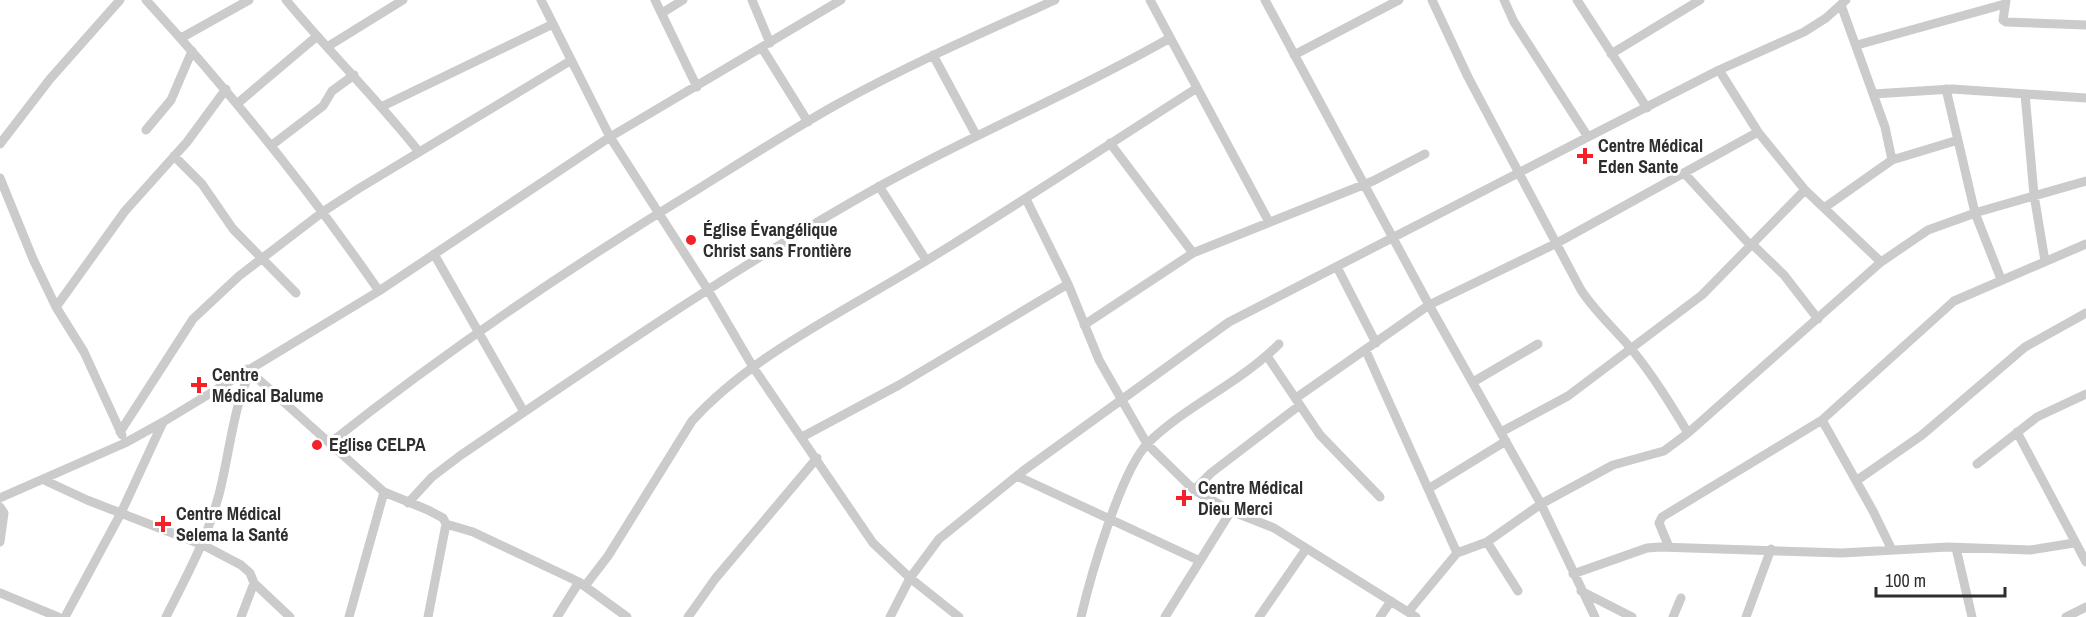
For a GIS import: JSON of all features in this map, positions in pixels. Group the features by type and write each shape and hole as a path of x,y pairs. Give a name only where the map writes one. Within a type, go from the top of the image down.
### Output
{"street":[{"path":"0,144 50,79 120,0"},
{"path":"146,0 226,89 272,145 324,211 379,291"},
{"path":"180,38 249,0"},
{"path":"286,0 316,37 383,106 419,152"},
{"path":"327,47 404,0"},
{"path":"541,0 610,137 660,212 753,367 873,543 910,578 959,617"},
{"path":"655,0 697,87"},
{"path":"662,14 683,0"},
{"path":"752,0 766,45 808,122"},
{"path":"0,498 125,443 163,422 379,291 610,137 841,0"},
{"path":"330,444 417,374 478,331 660,212 808,122 933,55 1055,0"},
{"path":"1150,0 1269,222"},
{"path":"1265,0 1429,305 1541,504 1594,617"},
{"path":"1294,56 1399,0"},
{"path":"1432,0 1468,77 1591,304 1659,385 1688,433"},
{"path":"1504,0 1514,22 1588,136"},
{"path":"1577,0 1647,108"},
{"path":"1611,54 1700,0"},
{"path":"1857,45 2006,2 2003,20 2006,22 2086,25"},
{"path":"890,617 910,578 939,538 1017,476 1089,423 1122,402 1229,322 1588,136 1719,70 1804,32 1844,3 1885,127 1892,160"},
{"path":"383,106 553,24"},
{"path":"238,103 316,37"},
{"path":"408,503 432,477 524,412 708,290 879,186 976,135 1109,74 1170,38"},
{"path":"146,130 171,100 192,51"},
{"path":"933,55 976,135"},
{"path":"120,432 194,319 239,276 324,211 570,61"},
{"path":"1719,70 1758,132 1805,190 1881,262"},
{"path":"272,145 323,106 332,91 354,75"},
{"path":"557,617 582,584 608,556 692,421 706,406 753,367 1026,199 1197,88"},
{"path":"56,308 125,211 202,125 226,89"},
{"path":"1873,94 1946,89 2086,98"},
{"path":"1946,89 1975,213 2001,279"},
{"path":"2025,94 2034,195 2045,261"},
{"path":"1194,490 1211,473 1298,402 1429,305 1557,243 1758,132"},
{"path":"1824,208 1892,160 1958,140"},
{"path":"1110,143 1193,253"},
{"path":"1084,325 1193,253 1364,185 1425,154"},
{"path":"174,156 202,184 233,228 296,293"},
{"path":"1685,174 1752,245 1784,275 1818,319"},
{"path":"0,178 56,308 84,352 125,443"},
{"path":"1026,199 1068,284 1099,360 1147,444 1194,490 1231,511 1274,528 1413,614 1457,553 1487,542 1541,504 1613,465 1664,451 1688,433 1881,262 1928,230 1975,213 2086,181"},
{"path":"879,186 926,261"},
{"path":"1428,489 1504,436 1568,396 1702,295 1805,190"},
{"path":"1669,547 1659,523 1662,517 1822,420 1942,309 2001,279 2086,244"},
{"path":"434,254 524,412"},
{"path":"1337,267 1376,343"},
{"path":"802,437 899,385 1068,284"},
{"path":"1856,481 1922,435 2025,347 2086,313"},
{"path":"1081,617 1110,521 1135,461 1147,444 1203,399 1267,356 1279,344"},
{"path":"1473,382 1538,344"},
{"path":"1366,351 1457,553"},
{"path":"1267,356 1329,447 1380,497"},
{"path":"249,371 384,492 443,518 446,524 428,617"},
{"path":"166,617 203,545 229,457 249,371"},
{"path":"1977,464 2037,417 2086,394"},
{"path":"1822,420 1892,550"},
{"path":"65,617 121,513 163,422"},
{"path":"2017,432 2086,562"},
{"path":"688,617 715,579 817,458"},
{"path":"1017,476 1200,561"},
{"path":"44,480 54,487 203,545 245,567 254,583 290,617"},
{"path":"349,617 384,492"},
{"path":"0,507 4,513 0,542"},
{"path":"1165,617 1231,511"},
{"path":"446,524 473,532 582,584 627,617"},
{"path":"1487,542 1518,591"},
{"path":"1573,574 1647,548 1771,549 1842,553 1956,548 2030,550 2074,543"},
{"path":"1956,548 1972,617"},
{"path":"1259,617 1306,549"},
{"path":"1746,617 1771,549"},
{"path":"241,617 254,583"},
{"path":"1581,591 1632,617"},
{"path":"0,593 58,617"},
{"path":"1673,617 1681,598"},
{"path":"1380,617 1391,601"},
{"path":"2067,617 2086,607"}],"place":[{"name":"Centre Médical Eden Sante","path":"1585,156"},
{"name":"Église Évangélique Christ sans Frontière","path":"691,240"},
{"name":"Centre Médical Balume","path":"199,385"},
{"name":"Eglise CELPA","path":"317,445"},
{"name":"Centre Médical Dieu Merci","path":"1184,498"},
{"name":"Centre Médical Selema la Santé","path":"163,524"}]}
